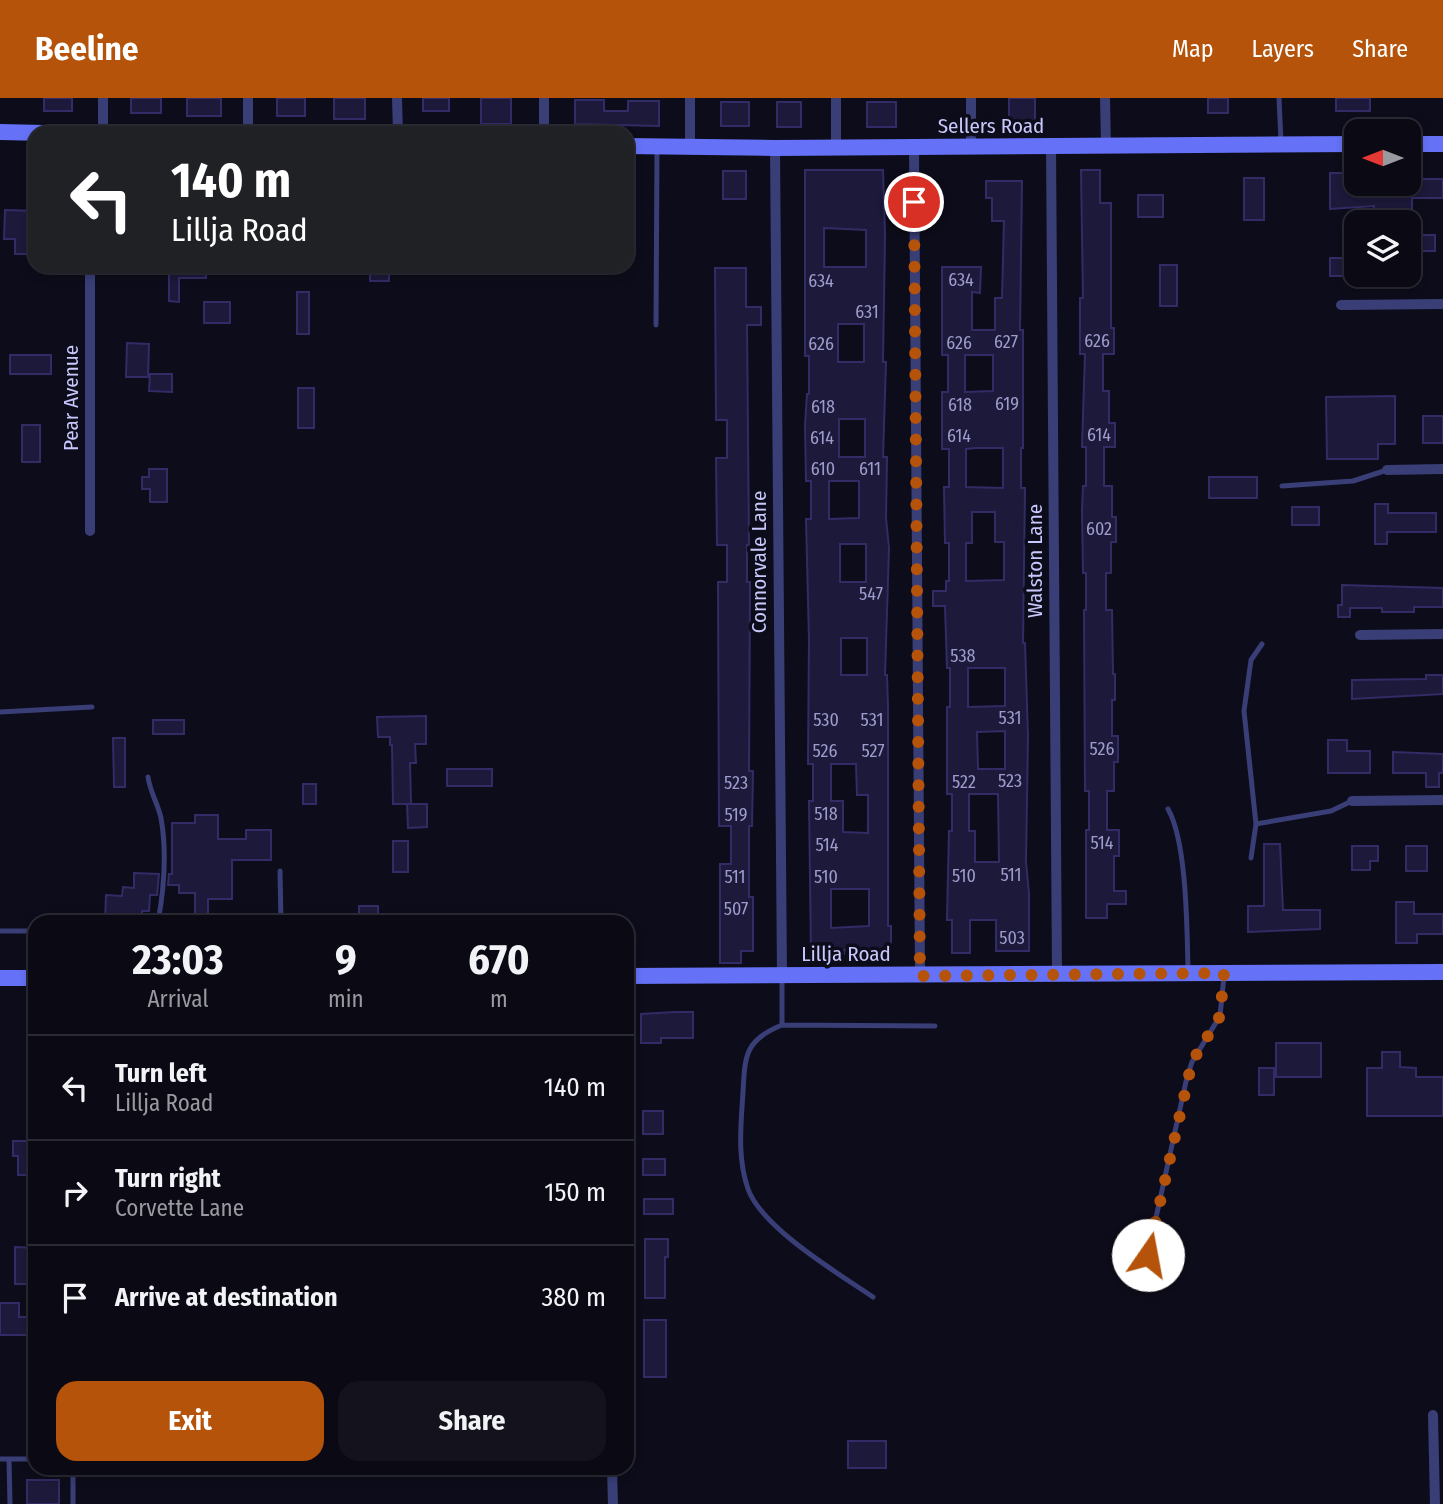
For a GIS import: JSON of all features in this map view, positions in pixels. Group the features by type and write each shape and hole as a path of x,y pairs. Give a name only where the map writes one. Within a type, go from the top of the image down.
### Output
{"street":[{"path":"103,98 103,126"},
{"path":"248,98 248,126"},
{"path":"397,98 398,126"},
{"path":"544,98 544,126"},
{"path":"690,98 690,148"},
{"path":"836,98 836,148"},
{"path":"971,98 971,147"},
{"path":"1105,98 1106,146"},
{"path":"0,132 28,133"},
{"name":"Sellers Road","path":"634,146 836,148 1344,144"},
{"path":"1421,144 1443,144"},
{"name":"Walston Lane","path":"1051,146 1057,975"},
{"path":"914,147 920,976"},
{"name":"Connorvale Lane","path":"775,148 782,975"},
{"name":"Pear Avenue","path":"90,273 90,531"},
{"path":"1340,305 1443,304"},
{"path":"1387,470 1443,469"},
{"path":"1360,635 1443,634"},
{"path":"1352,802 1443,800"},
{"name":"Lillja Road","path":"634,976 1443,972"},
{"path":"0,978 28,978"},
{"path":"1433,1415 1435,1504"},
{"path":"612,1475 613,1504"}],"lane":[{"path":"1279,98 1281,145"},
{"path":"656,325 657,147"},
{"path":"1282,486 1353,481 1387,470"},
{"path":"1251,858 1256,824 1244,711 1251,660 1262,644"},
{"path":"0,712 92,707"},
{"path":"148,777 164,837 164,871 159,915"},
{"path":"1256,824 1331,811 1352,802"},
{"path":"1168,809 1174,821 1182,870 1188,974"},
{"path":"280,871 281,915"},
{"path":"0,931 28,931"},
{"path":"1142,1280 1187,1077 1192,1062 1220,1016 1224,973"},
{"path":"782,975 782,1025"},
{"path":"873,1297 794,1242 762,1211 748,1190 739,1143 745,1059 752,1043 765,1032 782,1025 935,1026"},
{"path":"0,1459 28,1459"},
{"path":"9,1459 10,1504"},
{"path":"71,1475 73,1504"}],"building":[{"path":"44,98 72,98 72,111 44,111"},
{"path":"131,98 161,98 161,113 131,113"},
{"path":"187,98 221,98 221,116 187,116"},
{"path":"277,98 305,98 305,116 277,116"},
{"path":"334,98 365,98 365,119 334,119"},
{"path":"423,98 449,98 449,111 423,111"},
{"path":"481,98 511,98 511,124 481,124"},
{"path":"1009,98 1035,98 1035,124 1009,124"},
{"path":"1208,98 1228,98 1228,113 1208,113"},
{"path":"1336,98 1370,98 1370,111 1336,111"},
{"path":"575,100 604,100 604,111 628,111 628,101 659,101 659,126 575,124"},
{"path":"721,102 749,102 749,126 721,126"},
{"path":"777,102 801,102 801,127 777,127"},
{"path":"867,102 896,102 896,127 867,127"},
{"path":"805,170 883,170 883,362 886,362 883,457 887,457 886,518 889,548 885,675 888,707 888,926 891,926 891,950 844,950 844,954 811,954 809,801 813,801 813,764 808,764 806,519 811,519 811,481 806,481 805,425 809,394 809,356 805,356","holes":["824,228 866,230 866,267 824,267","838,324 864,324 864,362 838,362","839,419 865,419 865,457 839,457","829,481 859,481 859,518 829,519","840,544 866,544 866,582 840,582","841,638 867,638 867,675 841,675","831,764 856,764 857,795 868,795 868,833 843,832 843,801 831,801","831,889 869,889 869,926 831,928"]},
{"path":"1081,170 1100,170 1100,203 1111,203 1111,328 1114,328 1114,354 1103,354 1103,391 1109,391 1109,423 1115,423 1115,447 1104,447 1104,486 1112,486 1112,517 1116,517 1116,542 1111,542 1111,573 1106,573 1106,610 1112,610 1115,700 1112,700 1112,736 1118,736 1118,762 1114,762 1114,791 1107,791 1107,830 1119,830 1119,856 1114,856 1114,891 1126,891 1126,904 1107,904 1107,918 1086,918 1089,791 1085,791 1086,573 1083,573 1082,510 1083,486 1086,486 1086,447 1082,447 1085,354 1080,354 1080,298 1083,298"},
{"path":"723,171 746,171 746,199 723,199"},
{"path":"1330,173 1344,173 1344,196 1421,196 1421,179 1443,179 1443,198 1412,198 1412,210 1374,210 1374,206 1330,209"},
{"path":"1244,178 1264,178 1264,220 1244,220"},
{"path":"986,181 1022,181 1021,488 1025,488 1023,643 1028,736 1026,862 1029,951 996,951 996,920 970,920 970,953 952,953 952,920 947,920 949,831 952,831 952,794 947,794 950,668 947,668 945,606 933,606 933,591 946,591 946,581 949,581 944,487 949,487 949,449 942,449 942,392 948,392 948,355 942,355 942,267 981,267 980,293 972,292 972,330 995,330 995,298 1002,298 1004,221 992,221 992,198 986,198","holes":["965,355 993,355 993,391 965,392","1003,448 1003,488 966,487 966,449","972,512 995,512 995,542 1004,542 1004,580 966,581 966,543 972,543","968,668 1005,668 1005,706 968,707","1005,731 1005,769 978,769 977,732","969,794 998,794 999,862 975,862 975,831 969,831"]},
{"path":"1138,195 1163,195 1163,217 1138,217"},
{"path":"5,210 28,211 28,254 15,254 15,239 4,239"},
{"path":"1421,235 1435,235 1435,251 1421,251"},
{"path":"1330,258 1344,258 1344,276 1330,276"},
{"path":"1160,265 1177,265 1177,306 1160,306"},
{"path":"715,268 746,268 746,307 761,307 761,325 747,325 749,771 753,771 752,826 749,826 749,897 753,897 753,951 741,951 741,963 720,963 720,864 731,864 731,826 719,826 718,582 727,582 727,545 717,545 716,458 727,458 727,420 716,420"},
{"path":"169,273 206,273 206,278 179,278 179,302 169,301"},
{"path":"370,273 389,273 389,281 370,281"},
{"path":"297,292 309,292 309,334 297,334"},
{"path":"204,302 230,302 230,323 204,323"},
{"path":"127,343 149,344 148,377 126,377"},
{"path":"10,355 51,355 51,374 10,374"},
{"path":"150,374 172,374 172,392 149,391"},
{"path":"298,388 314,388 314,428 298,428"},
{"path":"1395,396 1395,444 1378,444 1378,459 1327,459 1326,397"},
{"path":"1423,416 1443,416 1443,443 1423,443"},
{"path":"22,425 40,425 40,462 22,462"},
{"path":"149,469 167,469 167,502 150,502 150,489 142,489 142,477 149,477"},
{"path":"1209,477 1257,477 1257,498 1209,498"},
{"path":"1375,504 1388,504 1388,513 1436,513 1436,532 1387,532 1387,544 1375,544"},
{"path":"1292,507 1319,507 1319,525 1292,525"},
{"path":"1342,585 1443,588 1443,607 1414,607 1414,612 1350,608 1350,617 1338,617 1338,605 1342,605"},
{"path":"1426,675 1443,675 1443,694 1352,699 1352,680 1426,679"},
{"path":"426,716 426,744 415,744 416,763 410,763 411,804 393,804 392,745 390,737 378,737 377,717"},
{"path":"153,720 184,720 184,734 153,734"},
{"path":"113,738 125,738 125,787 114,787"},
{"path":"1328,740 1347,740 1347,751 1370,751 1370,773 1328,773"},
{"path":"1393,752 1443,754 1443,773 1439,773 1439,787 1426,787 1426,773 1393,773"},
{"path":"447,769 492,769 492,786 447,786"},
{"path":"303,784 316,784 316,804 303,804"},
{"path":"407,804 427,804 427,827 408,828"},
{"path":"195,815 218,815 218,839 246,839 246,830 271,830 271,860 232,860 232,899 208,899 208,915 195,915 195,893 179,893 179,885 168,885 169,874 172,874 172,823 195,823"},
{"path":"393,841 408,841 408,872 393,872"},
{"path":"1264,844 1280,844 1283,910 1320,910 1320,929 1248,932 1248,906 1264,906"},
{"path":"1352,846 1378,846 1378,861 1370,861 1370,870 1352,870"},
{"path":"1406,846 1427,846 1427,871 1406,871"},
{"path":"134,873 159,874 157,895 150,895 149,911 142,911 142,915 105,915 106,895 122,896 123,887 134,888"},
{"path":"1396,902 1414,902 1414,914 1443,914 1443,934 1417,934 1417,943 1396,943"},
{"path":"359,906 378,906 378,915 359,915"},
{"path":"693,1012 693,1038 661,1038 661,1043 641,1043 641,1014"},
{"path":"1276,1043 1321,1043 1321,1077 1276,1077"},
{"path":"1382,1052 1400,1052 1400,1067 1416,1068 1416,1077 1443,1077 1443,1116 1367,1116 1367,1068 1382,1068"},
{"path":"1259,1068 1274,1068 1274,1095 1259,1095"},
{"path":"643,1111 663,1111 663,1134 643,1134"},
{"path":"13,1141 28,1141 28,1175 18,1175 18,1156 13,1156"},
{"path":"643,1159 665,1159 665,1175 643,1175"},
{"path":"644,1199 673,1199 673,1214 644,1214"},
{"path":"645,1239 668,1239 665,1298 645,1298"},
{"path":"15,1247 28,1248 28,1284 15,1284"},
{"path":"0,1303 19,1303 19,1317 28,1317 28,1335 0,1335"},
{"path":"644,1320 666,1320 666,1377 644,1377"},
{"path":"848,1441 886,1441 886,1468 848,1468"},
{"path":"27,1480 59,1480 59,1504 27,1504"}],"route":[{"path":"914,202 920,976 1224,973 1220,1016 1192,1062 1187,1077 1148,1255"}]}
